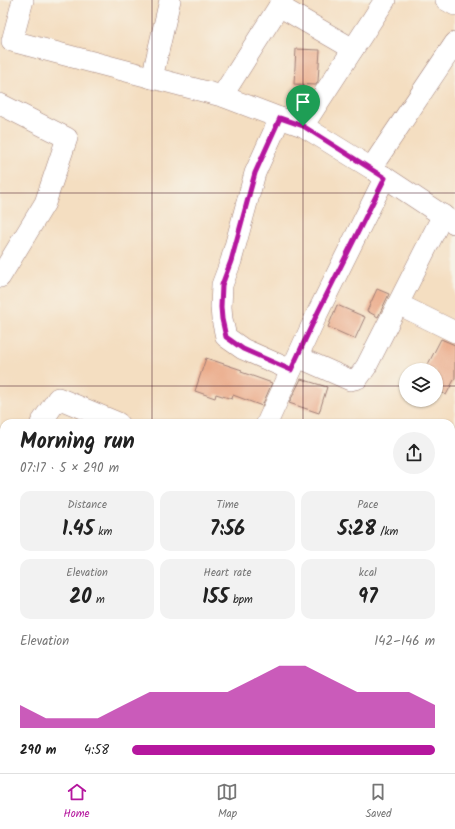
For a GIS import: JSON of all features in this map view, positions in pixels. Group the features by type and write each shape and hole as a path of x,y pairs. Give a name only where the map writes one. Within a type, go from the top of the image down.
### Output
{"street":[{"path":"23,0 12,41 222,96 303,126 449,219 398,304 366,367 358,378 350,380 243,349 226,337 221,307 222,285 231,261 255,173 280,118"},
{"path":"152,78 170,0"},
{"path":"303,126 385,0"},
{"path":"446,0 455,5"},
{"path":"222,96 281,3 353,49"},
{"path":"268,419 318,312 378,173 455,43"},
{"path":"0,104 66,138 46,203 0,277"},
{"path":"398,304 455,332"},
{"path":"44,419 58,398 108,419"}],"building":[{"path":"296,49 320,50 318,81 316,85 294,84"},
{"path":"377,289 389,294 378,317 367,311"},
{"path":"337,305 365,317 355,339 328,327"},
{"path":"441,339 455,345 455,378 446,395 443,393 443,363 429,363"},
{"path":"206,358 242,370 241,372 272,383 262,406 233,395 232,399 216,394 215,398 195,391"},
{"path":"301,379 327,387 319,413 289,403"}],"route":[{"path":"280,118 303,126 385,178 318,312 291,370 243,349 226,337 221,307 222,285 231,261 255,173 280,118"}]}
